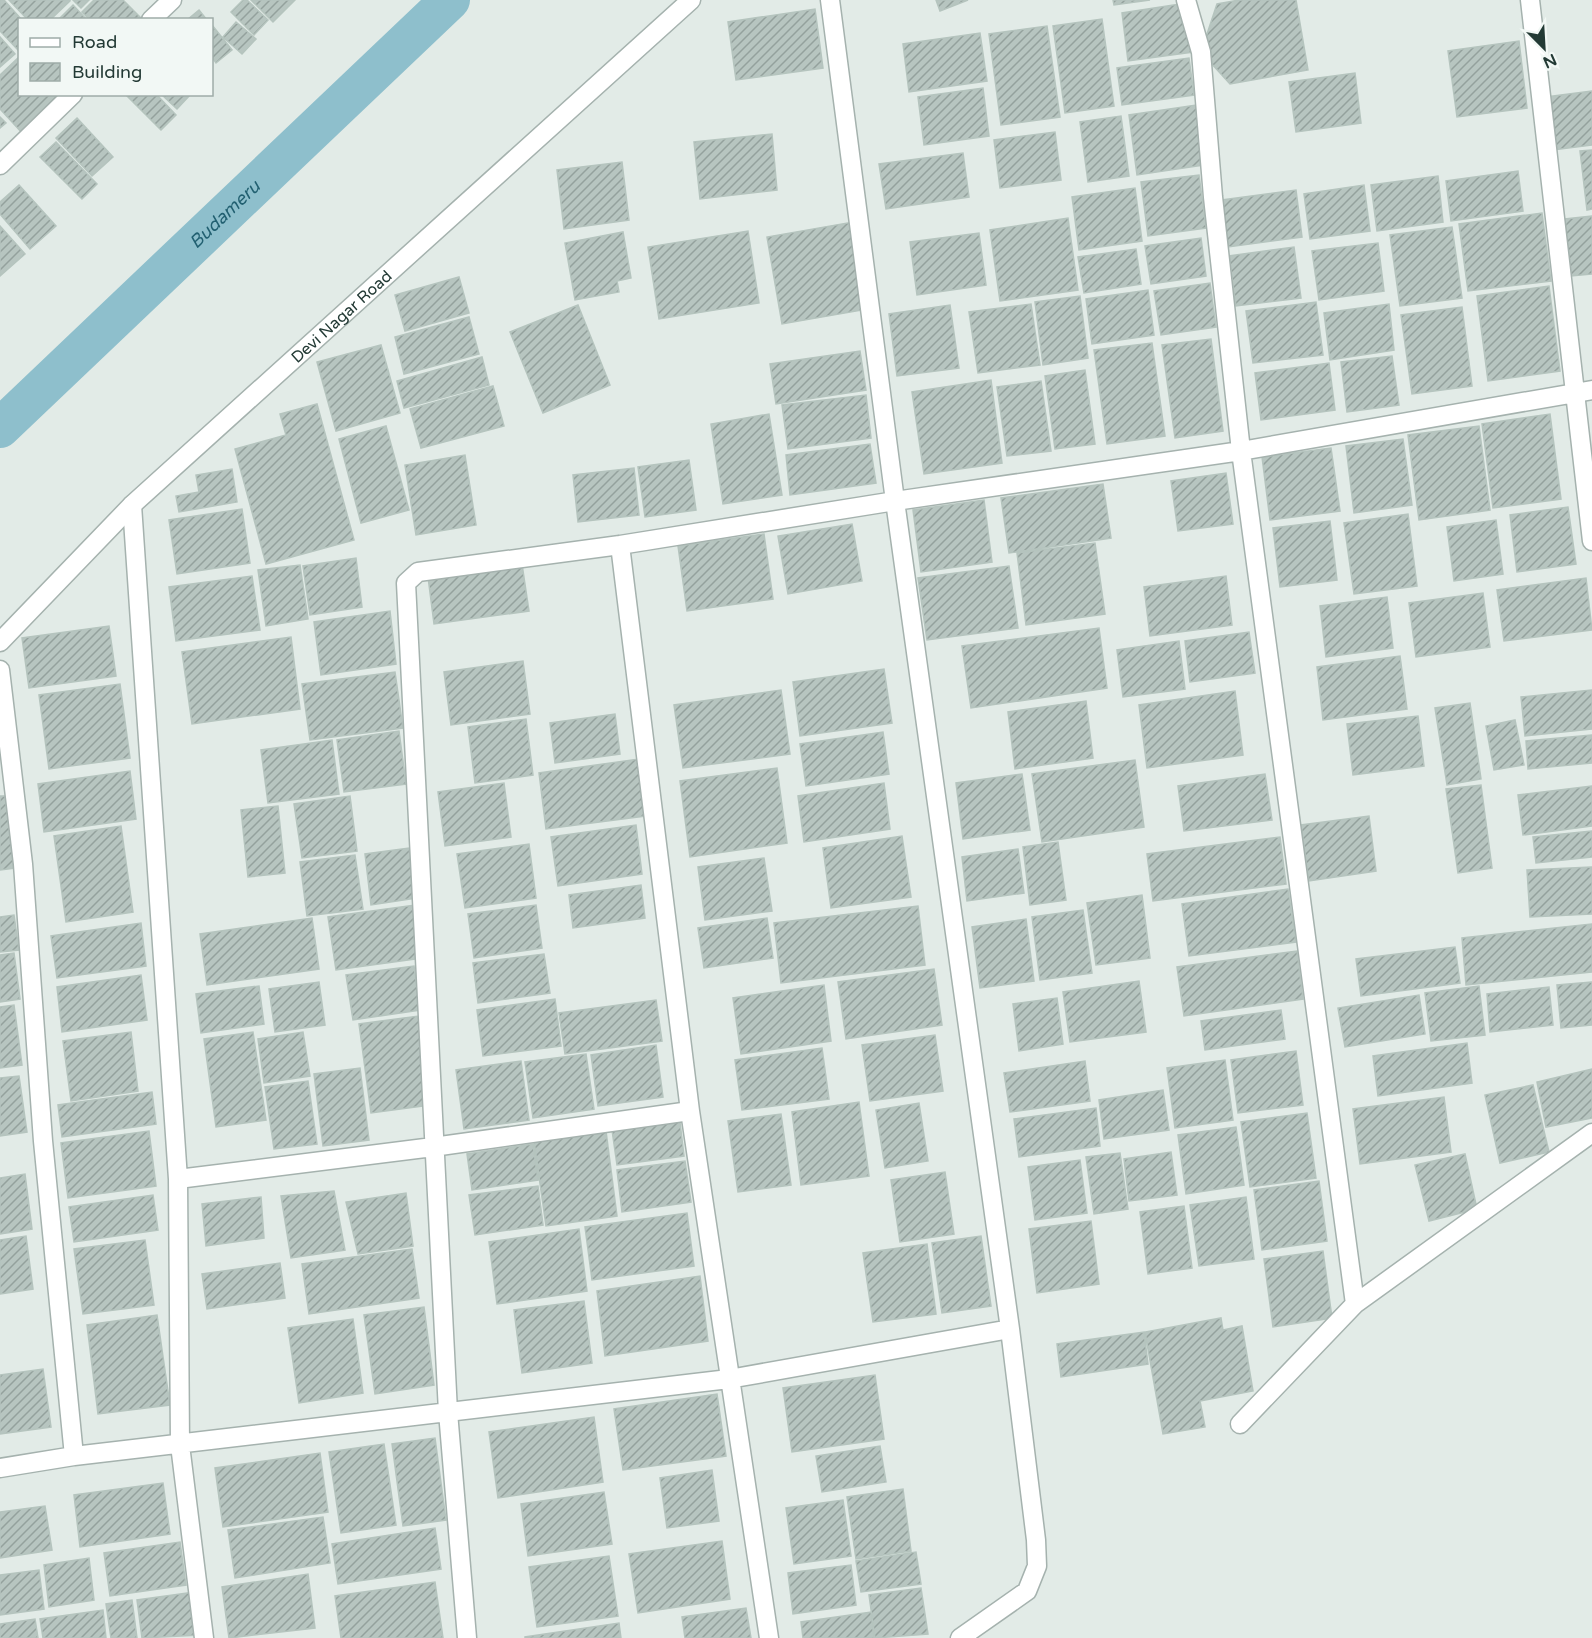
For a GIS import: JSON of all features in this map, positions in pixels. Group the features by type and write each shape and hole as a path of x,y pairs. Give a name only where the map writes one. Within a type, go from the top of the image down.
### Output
{"street":[{"path":"153,18 172,0"},
{"name":"Devi Nagar Road","path":"0,642 132,505 691,0"},
{"path":"830,0 895,501 1010,1329 1037,1566 1027,1591 960,1638"},
{"path":"1186,0 1201,52 1241,451 1354,1304"},
{"path":"1530,0 1583,392 1592,541"},
{"path":"0,165 71,96"},
{"path":"467,1638 448,1412 433,1147 411,639 406,583 418,572 620,545 895,501 1241,451 1583,392"},
{"path":"132,505 178,1179 180,1445 204,1638"},
{"path":"620,545 690,1111 769,1638"},
{"path":"0,670 23,864 43,1141 74,1456"},
{"path":"178,1179 433,1147 690,1111"},
{"path":"1240,1424 1354,1304 1592,1133"},
{"path":"0,1468 74,1456 729,1379 1010,1329"}],"building":[{"path":"0,0 4,0 20,18 18,18 18,50 0,31"},
{"path":"9,0 70,0 52,18 26,18"},
{"path":"73,0 89,0 81,8"},
{"path":"94,0 123,0 141,18 88,18 82,12"},
{"path":"243,0 247,0 268,20 254,35 231,12"},
{"path":"251,0 295,0 273,22"},
{"path":"936,0 968,0 940,11"},
{"path":"1113,0 1150,0 1114,5"},
{"path":"1239,0 1296,0 1308,70 1230,84 1201,52 1217,4"},
{"path":"1186,3 1193,52 1128,61 1122,13"},
{"path":"73,5 85,18 60,18"},
{"path":"815,9 823,68 736,80 728,22"},
{"path":"199,10 205,18 189,18"},
{"path":"1102,19 1114,106 1065,113 1053,26"},
{"path":"236,22 256,39 242,54 223,37"},
{"path":"213,26 232,50 216,63 213,58"},
{"path":"1047,26 1060,117 1001,125 989,34"},
{"path":"980,33 987,81 909,92 903,44"},
{"path":"0,37 15,54 0,67"},
{"path":"1519,41 1527,108 1457,117 1448,51"},
{"path":"18,58 18,96 56,96 59,99 23,134 0,109 0,75"},
{"path":"1189,58 1194,95 1122,105 1117,68"},
{"path":"1355,73 1361,123 1296,132 1289,82"},
{"path":"983,88 989,136 924,145 918,97"},
{"path":"1592,91 1592,145 1553,150 1546,97"},
{"path":"127,96 158,96 176,115 161,130"},
{"path":"163,96 189,96 177,109"},
{"path":"1203,104 1210,164 1137,175 1129,115"},
{"path":"1121,116 1129,176 1088,182 1080,122"},
{"path":"0,117 6,123 0,128"},
{"path":"77,118 113,157 92,176 56,138"},
{"path":"1055,132 1061,180 1000,188 994,140"},
{"path":"772,134 777,190 700,199 694,142"},
{"path":"56,142 97,184 82,199 40,157"},
{"path":"1592,150 1592,209 1587,210 1580,151"},
{"path":"963,153 969,197 886,209 879,164"},
{"path":"622,162 629,220 564,229 557,170"},
{"path":"1518,171 1523,211 1451,221 1446,181"},
{"path":"1199,175 1206,228 1148,236 1141,182"},
{"path":"1438,176 1443,222 1377,231 1371,185"},
{"path":"19,185 56,226 30,249 0,214 0,202"},
{"path":"1364,185 1370,231 1310,239 1304,194"},
{"path":"1135,188 1142,241 1079,250 1072,197"},
{"path":"1296,190 1302,237 1228,247 1222,200"},
{"path":"1542,213 1551,281 1468,291 1459,224"},
{"path":"1592,216 1592,274 1571,276 1565,219"},
{"path":"1068,218 1078,290 1000,301 990,230"},
{"path":"853,222 868,309 782,324 767,237"},
{"path":"0,226 25,254 0,276"},
{"path":"1452,227 1462,298 1400,306 1390,235"},
{"path":"748,231 759,303 659,319 648,247"},
{"path":"623,232 631,278 617,281 619,292 575,300 565,243"},
{"path":"979,233 986,285 917,295 910,242"},
{"path":"1201,238 1206,276 1151,284 1145,246"},
{"path":"1378,243 1384,291 1319,300 1312,251"},
{"path":"1294,247 1301,298 1236,306 1229,256"},
{"path":"1136,249 1141,284 1084,293 1078,257"},
{"path":"459,277 469,313 405,331 395,295"},
{"path":"1210,283 1216,327 1161,335 1154,291"},
{"path":"1549,286 1560,371 1488,381 1477,296"},
{"path":"1148,290 1154,335 1092,344 1086,299"},
{"path":"1080,296 1088,358 1043,365 1035,302"},
{"path":"1316,302 1323,355 1253,363 1246,311"},
{"path":"1031,304 1040,365 978,373 969,312"},
{"path":"1389,304 1394,350 1330,360 1324,313"},
{"path":"578,305 610,385 543,413 510,332"},
{"path":"950,305 959,368 897,376 889,314"},
{"path":"1462,307 1472,386 1412,394 1401,315"},
{"path":"469,317 479,354 404,374 395,337"},
{"path":"1211,339 1223,431 1175,438 1162,345"},
{"path":"1152,343 1165,436 1107,444 1094,350"},
{"path":"381,345 400,413 336,431 317,362"},
{"path":"860,351 866,390 776,404 770,364"},
{"path":"1392,356 1399,405 1347,412 1341,362"},
{"path":"482,357 489,385 404,408 397,381"},
{"path":"1329,363 1335,410 1261,420 1255,373"},
{"path":"1085,370 1095,444 1055,449 1045,376"},
{"path":"991,380 1002,463 924,474 912,392"},
{"path":"1041,381 1051,451 1007,456 997,387"},
{"path":"493,386 504,426 421,448 410,409"},
{"path":"866,395 871,438 788,449 782,405"},
{"path":"317,404 354,540 266,564 235,449 286,435 280,414"},
{"path":"769,414 782,495 723,504 711,424"},
{"path":"1550,414 1561,499 1493,508 1482,424"},
{"path":"386,426 409,510 361,523 339,439"},
{"path":"1479,426 1490,510 1419,520 1408,435"},
{"path":"1403,439 1412,505 1354,513 1346,446"},
{"path":"870,444 876,483 790,495 786,455"},
{"path":"1331,448 1340,511 1270,520 1262,457"},
{"path":"465,455 476,525 416,535 405,465"},
{"path":"689,460 696,510 645,517 638,467"},
{"path":"634,468 639,515 578,522 573,475"},
{"path":"232,469 237,502 179,512 176,496 199,492 196,475"},
{"path":"1226,473 1233,524 1178,531 1171,481"},
{"path":"1103,484 1111,538 1009,553 1001,498"},
{"path":"984,500 992,562 921,572 913,510"},
{"path":"1568,507 1576,564 1517,572 1510,515"},
{"path":"242,509 250,563 177,574 169,520"},
{"path":"1408,514 1417,586 1354,594 1344,523"},
{"path":"1496,520 1503,574 1454,581 1447,527"},
{"path":"1330,521 1337,580 1280,587 1273,528"},
{"path":"852,524 862,581 788,594 778,536"},
{"path":"764,534 773,599 687,611 678,546"},
{"path":"1095,543 1105,614 1026,625 1017,553"},
{"path":"356,558 362,607 310,615 303,566"},
{"path":"522,564 529,611 434,624 428,577"},
{"path":"300,565 308,619 266,626 258,570"},
{"path":"1009,566 1018,628 927,640 918,578"},
{"path":"252,576 260,630 176,641 169,587"},
{"path":"1226,576 1232,625 1150,636 1144,587"},
{"path":"1586,578 1592,630 1504,641 1497,590"},
{"path":"1483,593 1490,647 1416,657 1409,603"},
{"path":"1387,597 1393,648 1326,657 1320,606"},
{"path":"390,611 396,664 321,675 314,622"},
{"path":"109,626 116,676 29,688 22,638"},
{"path":"1099,628 1107,688 971,708 962,646"},
{"path":"1249,632 1255,673 1190,682 1185,641"},
{"path":"291,637 300,709 192,724 182,652"},
{"path":"1179,641 1185,689 1123,697 1117,650"},
{"path":"1400,656 1407,709 1323,720 1317,667"},
{"path":"523,661 530,714 451,725 444,672"},
{"path":"884,669 892,723 800,736 793,682"},
{"path":"395,672 403,728 310,740 302,684"},
{"path":"120,684 130,758 49,769 39,695"},
{"path":"781,690 790,754 683,768 674,705"},
{"path":"1592,690 1592,729 1525,736 1521,697"},
{"path":"1235,691 1243,755 1147,768 1139,705"},
{"path":"1086,701 1093,758 1015,769 1008,712"},
{"path":"1470,703 1481,779 1447,785 1435,708"},
{"path":"615,714 620,754 555,763 550,723"},
{"path":"1418,716 1424,766 1353,775 1347,724"},
{"path":"526,719 533,775 475,783 468,727"},
{"path":"1515,720 1524,765 1494,770 1486,726"},
{"path":"399,731 406,784 344,792 337,740"},
{"path":"883,732 889,774 806,786 800,744"},
{"path":"1592,735 1592,763 1528,769 1526,741"},
{"path":"332,740 339,794 268,803 261,750"},
{"path":"646,758 653,815 546,829 539,773"},
{"path":"1135,760 1144,827 1042,842 1032,774"},
{"path":"777,768 787,843 690,857 680,781"},
{"path":"130,771 136,819 44,832 38,784"},
{"path":"1022,774 1030,830 963,839 956,783"},
{"path":"1265,774 1272,820 1184,831 1178,786"},
{"path":"504,783 511,837 445,846 438,792"},
{"path":"884,783 890,829 804,842 798,796"},
{"path":"1481,785 1492,868 1458,873 1446,789"},
{"path":"1592,786 1592,826 1523,835 1518,795"},
{"path":"0,796 5,796 15,868 0,870"},
{"path":"350,796 357,851 302,858 294,804"},
{"path":"278,806 285,873 248,877 241,810"},
{"path":"1369,816 1376,871 1309,881 1301,825"},
{"path":"636,825 642,874 558,886 551,837"},
{"path":"121,826 133,912 66,922 54,836"},
{"path":"1592,831 1592,857 1536,863 1533,837"},
{"path":"902,836 911,897 831,908 823,848"},
{"path":"1280,837 1286,884 1153,901 1147,854"},
{"path":"1058,842 1066,900 1030,905 1023,847"},
{"path":"529,844 536,898 465,908 457,854"},
{"path":"409,848 416,898 371,905 365,854"},
{"path":"1018,849 1024,893 967,901 962,857"},
{"path":"355,855 363,909 307,916 300,862"},
{"path":"764,858 772,911 705,920 698,867"},
{"path":"1592,867 1592,914 1530,917 1527,870"},
{"path":"641,885 645,918 573,928 569,895"},
{"path":"1288,889 1296,942 1189,956 1182,904"},
{"path":"1142,895 1150,958 1096,965 1087,903"},
{"path":"415,905 422,958 336,970 328,917"},
{"path":"536,905 542,948 474,958 468,914"},
{"path":"918,906 925,965 781,983 774,923"},
{"path":"1083,910 1092,973 1040,980 1032,917"},
{"path":"14,915 19,950 0,952 0,917"},
{"path":"312,918 319,969 207,985 200,934"},
{"path":"767,918 773,958 704,968 698,928"},
{"path":"1026,919 1034,981 980,988 972,927"},
{"path":"141,923 146,966 57,978 51,936"},
{"path":"1592,924 1592,972 1466,985 1462,938"},
{"path":"1455,947 1460,983 1361,996 1356,959"},
{"path":"1297,951 1303,999 1184,1016 1177,967"},
{"path":"14,953 20,999 0,1002 0,955"},
{"path":"544,954 550,993 478,1003 473,963"},
{"path":"414,966 420,1010 353,1020 346,975"},
{"path":"934,969 942,1025 846,1039 838,982"},
{"path":"141,975 147,1020 62,1032 57,987"},
{"path":"1139,981 1146,1032 1070,1042 1063,992"},
{"path":"319,982 325,1025 275,1032 269,989"},
{"path":"1592,982 1592,1025 1561,1028 1557,985"},
{"path":"824,985 831,1041 741,1054 733,998"},
{"path":"259,986 264,1024 201,1033 196,994"},
{"path":"1479,986 1485,1035 1431,1041 1425,993"},
{"path":"1549,987 1553,1025 1490,1032 1487,994"},
{"path":"1419,995 1425,1034 1345,1047 1338,1008"},
{"path":"1057,998 1063,1044 1019,1051 1013,1004"},
{"path":"555,999 561,1046 483,1056 477,1010"},
{"path":"656,1000 662,1041 565,1054 559,1013"},
{"path":"14,1005 22,1065 0,1068 0,1007"},
{"path":"1281,1010 1285,1039 1205,1050 1201,1021"},
{"path":"419,1016 430,1105 371,1113 359,1024"},
{"path":"131,1032 138,1091 71,1101 63,1041"},
{"path":"253,1032 266,1120 216,1127 204,1039"},
{"path":"303,1032 310,1076 264,1083 258,1039"},
{"path":"935,1035 943,1091 870,1101 862,1045"},
{"path":"1467,1043 1472,1083 1378,1096 1373,1056"},
{"path":"656,1045 663,1097 598,1106 591,1055"},
{"path":"822,1048 829,1099 742,1110 735,1060"},
{"path":"1296,1051 1303,1105 1238,1113 1231,1060"},
{"path":"586,1054 594,1109 533,1118 525,1062"},
{"path":"1225,1060 1233,1120 1175,1128 1167,1068"},
{"path":"521,1061 529,1120 464,1129 456,1070"},
{"path":"1085,1061 1090,1101 1010,1112 1004,1073"},
{"path":"360,1068 369,1140 323,1146 314,1074"},
{"path":"1592,1069 1592,1118 1546,1127 1537,1082"},
{"path":"19,1076 27,1132 0,1136 0,1078"},
{"path":"308,1081 317,1144 274,1149 265,1087"},
{"path":"1533,1085 1549,1152 1500,1163 1485,1095"},
{"path":"1163,1090 1169,1130 1104,1139 1099,1100"},
{"path":"152,1092 156,1124 62,1137 58,1105"},
{"path":"1444,1097 1451,1152 1360,1164 1353,1109"},
{"path":"859,1102 869,1176 801,1185 792,1112"},
{"path":"919,1103 928,1161 885,1168 876,1110"},
{"path":"1096,1108 1100,1146 1019,1157 1014,1119"},
{"path":"1307,1113 1316,1178 1250,1187 1241,1122"},
{"path":"679,1114 684,1156 617,1165 611,1123"},
{"path":"781,1114 791,1185 738,1192 728,1121"},
{"path":"1236,1127 1244,1185 1186,1194 1178,1135"},
{"path":"149,1131 156,1186 68,1198 61,1143"},
{"path":"606,1131 617,1216 546,1226 534,1141"},
{"path":"533,1144 538,1180 472,1190 467,1154"},
{"path":"1171,1152 1177,1195 1129,1201 1124,1159"},
{"path":"1120,1153 1128,1209 1094,1214 1086,1157"},
{"path":"1465,1154 1477,1209 1429,1221 1415,1165"},
{"path":"1080,1160 1087,1213 1035,1220 1028,1167"},
{"path":"685,1161 691,1202 622,1212 617,1170"},
{"path":"945,1172 954,1234 900,1242 891,1180"},
{"path":"25,1174 32,1229 0,1234 0,1178"},
{"path":"1319,1181 1327,1241 1262,1250 1254,1190"},
{"path":"538,1186 543,1225 475,1235 469,1195"},
{"path":"334,1191 345,1250 291,1258 281,1196"},
{"path":"406,1193 413,1246 358,1254 346,1202"},
{"path":"153,1195 158,1230 74,1242 69,1207"},
{"path":"261,1197 264,1238 206,1246 202,1204"},
{"path":"1246,1197 1254,1259 1199,1266 1190,1205"},
{"path":"1184,1206 1192,1268 1148,1274 1140,1212"},
{"path":"687,1213 694,1266 592,1280 585,1227"},
{"path":"1091,1221 1099,1284 1037,1293 1029,1229"},
{"path":"579,1229 587,1291 497,1304 489,1242"},
{"path":"26,1236 33,1289 0,1294 0,1240"},
{"path":"981,1236 991,1306 942,1313 932,1243"},
{"path":"145,1240 154,1305 83,1314 74,1249"},
{"path":"927,1244 936,1314 873,1322 863,1253"},
{"path":"412,1249 419,1298 309,1314 302,1264"},
{"path":"1323,1251 1332,1318 1273,1327 1264,1259"},
{"path":"280,1263 285,1298 207,1309 202,1274"},
{"path":"700,1276 708,1341 605,1356 597,1291"},
{"path":"584,1301 592,1363 522,1373 514,1310"},
{"path":"424,1307 434,1385 375,1394 364,1315"},
{"path":"157,1315 170,1405 98,1414 87,1325"},
{"path":"1221,1318 1223,1330 1242,1326 1253,1391 1200,1401 1205,1427 1163,1434 1145,1332"},
{"path":"353,1319 363,1393 299,1403 288,1328"},
{"path":"1144,1332 1148,1364 1061,1377 1057,1344"},
{"path":"43,1369 51,1427 0,1434 0,1375"},
{"path":"875,1375 884,1439 792,1452 783,1388"},
{"path":"717,1394 726,1456 623,1470 614,1409"},
{"path":"594,1417 603,1482 498,1498 489,1432"},
{"path":"435,1438 446,1520 403,1526 392,1444"},
{"path":"384,1444 396,1525 341,1533 329,1452"},
{"path":"880,1446 886,1482 822,1492 816,1456"},
{"path":"320,1453 328,1512 223,1527 215,1468"},
{"path":"712,1470 719,1521 667,1528 660,1478"},
{"path":"163,1483 170,1534 80,1547 74,1495"},
{"path":"903,1489 911,1551 856,1559 847,1497"},
{"path":"604,1492 612,1544 528,1556 521,1504"},
{"path":"843,1500 851,1556 794,1564 786,1508"},
{"path":"45,1506 52,1550 0,1558 0,1512"},
{"path":"323,1517 330,1563 235,1578 228,1530"},
{"path":"435,1528 441,1569 338,1584 332,1544"},
{"path":"722,1541 730,1599 638,1613 629,1554"},
{"path":"180,1542 186,1585 110,1596 104,1553"},
{"path":"916,1552 921,1584 861,1592 856,1561"},
{"path":"609,1556 618,1616 537,1627 529,1567"},
{"path":"89,1558 94,1600 49,1607 44,1565"},
{"path":"851,1565 856,1605 793,1614 788,1573"},
{"path":"39,1570 44,1609 0,1615 0,1575"},
{"path":"308,1574 315,1628 229,1638 222,1587"},
{"path":"435,1582 443,1638 341,1638 335,1596"},
{"path":"921,1588 928,1634 875,1638 869,1595"},
{"path":"194,1592 200,1635 142,1638 137,1600"},
{"path":"132,1600 137,1638 111,1638 106,1604"},
{"path":"746,1608 751,1638 685,1638 682,1617"},
{"path":"103,1610 106,1638 43,1638 40,1619"},
{"path":"871,1612 874,1638 803,1638 801,1622"},
{"path":"35,1619 38,1638 0,1638 0,1624"},
{"path":"619,1623 621,1638 525,1638 525,1637"}],"waterway":[{"name":"Budameru","path":"0,428 450,0"}]}
